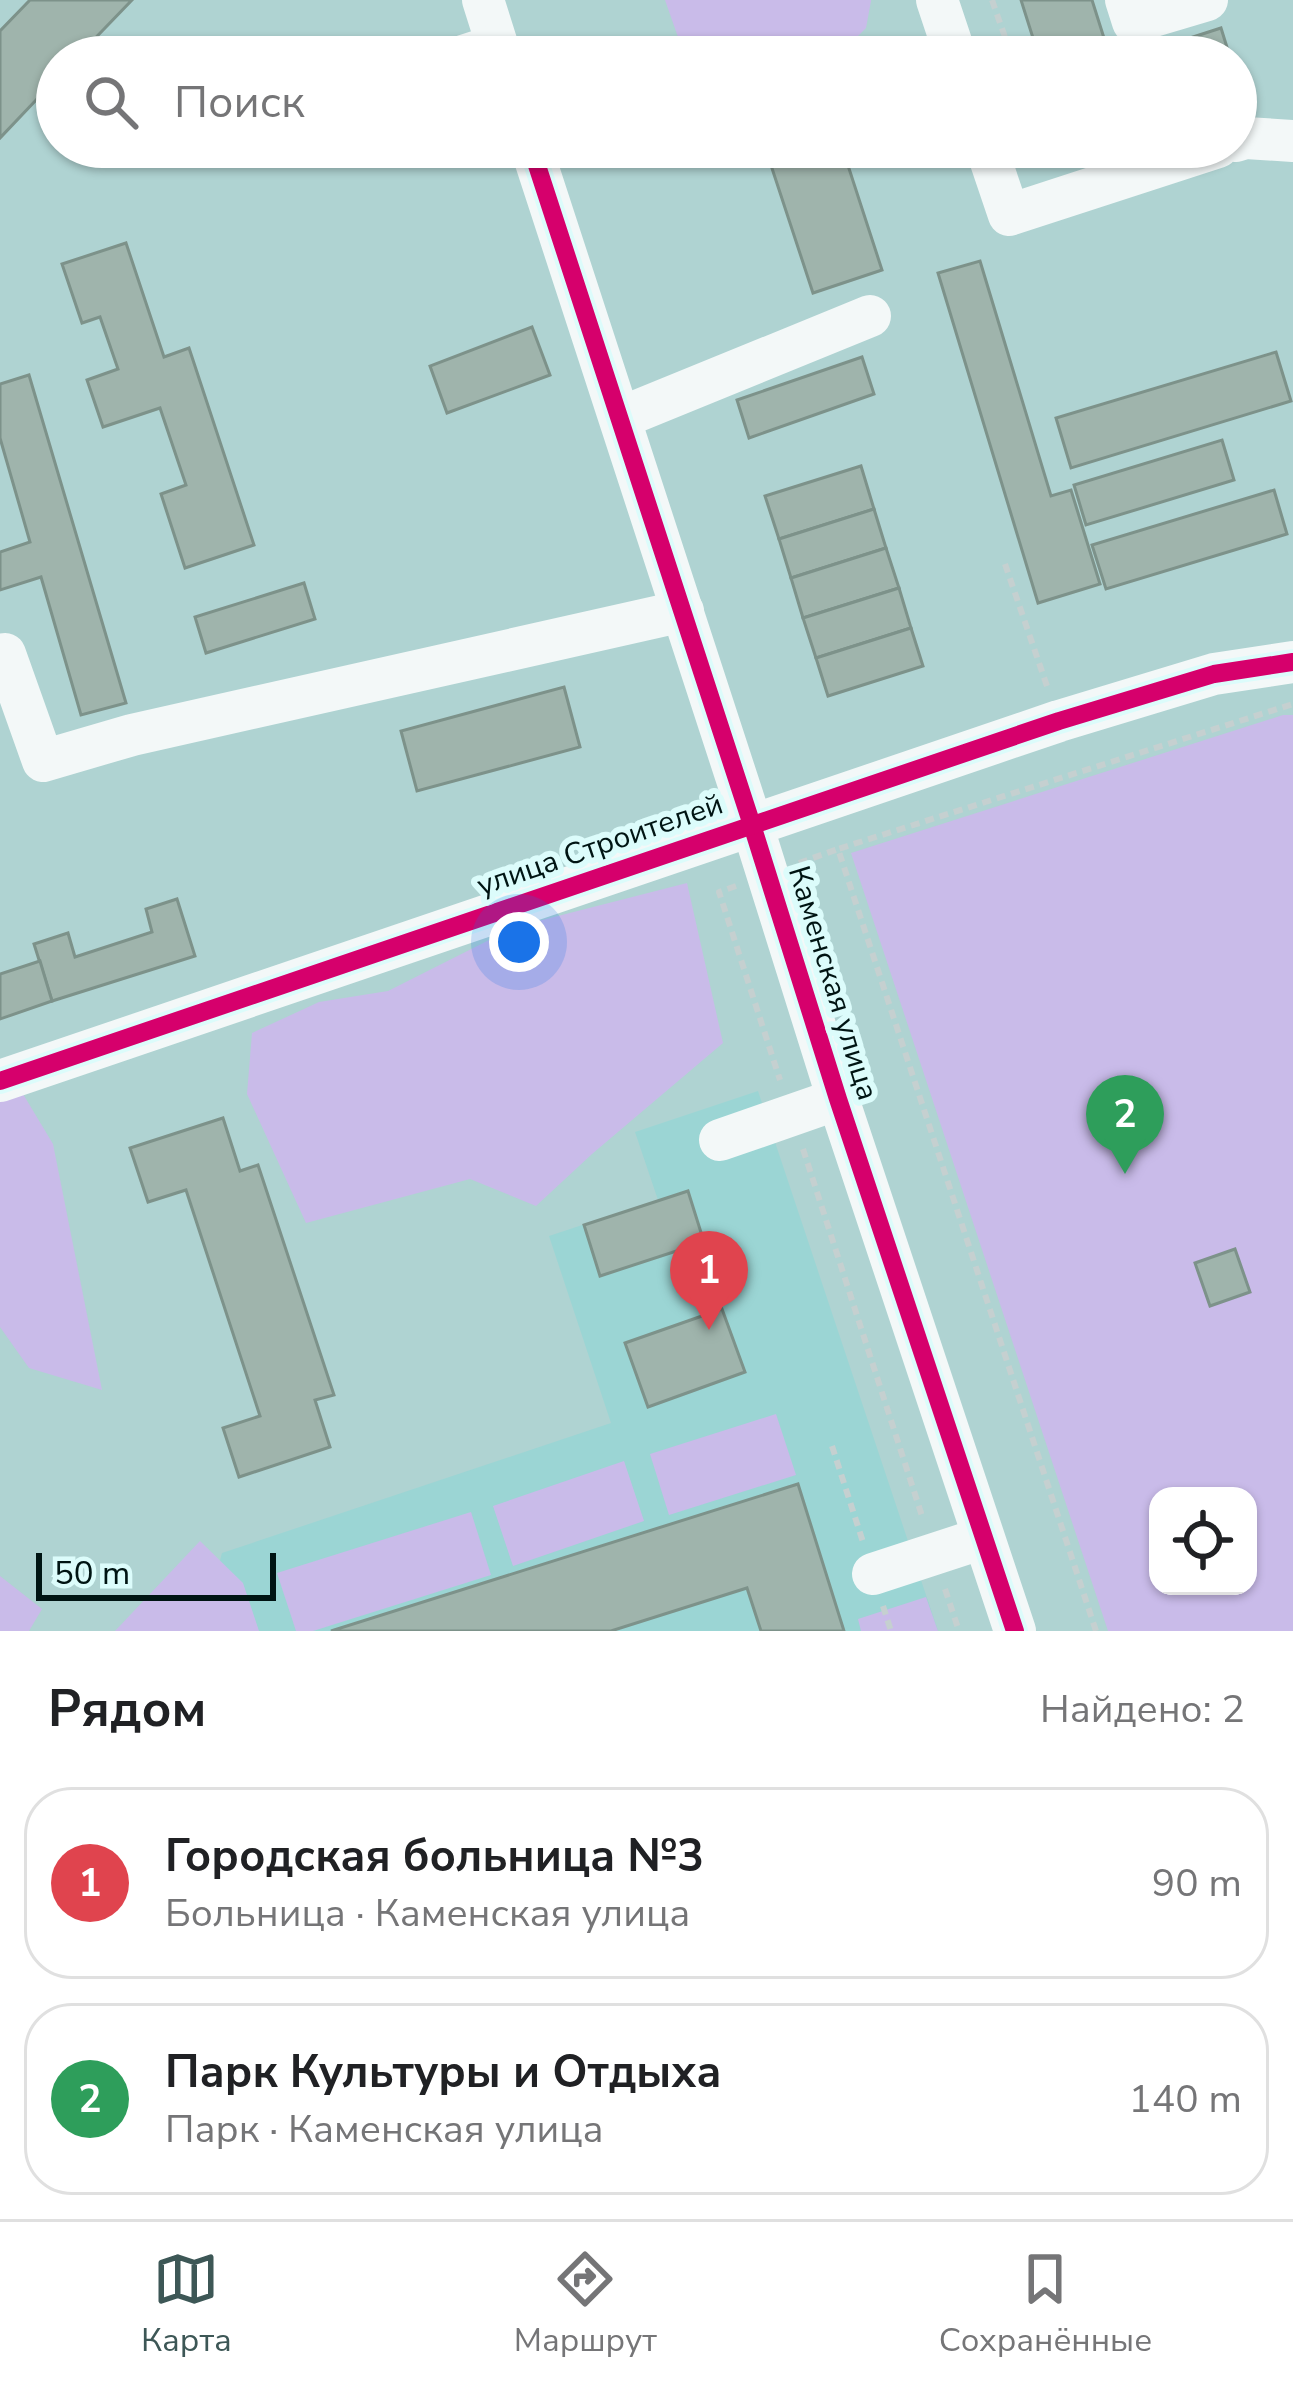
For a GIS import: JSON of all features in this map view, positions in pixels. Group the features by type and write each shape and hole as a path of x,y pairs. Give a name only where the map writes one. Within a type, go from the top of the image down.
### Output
{"street":[{"path":"483,0 485,36"},
{"path":"937,0 949,36"},
{"path":"1126,0 1133,22 1207,0"},
{"path":"1257,139 1293,141"},
{"name":"Каменская улица","path":"538,168 1015,1631"},
{"path":"993,168 1009,215 1153,168"},
{"path":"620,418 870,316"},
{"path":"2,654 43,761 154,730 683,611"},
{"name":"улица Строителей","path":"0,1081 1059,721 1214,674 1293,662"},
{"path":"720,1140 838,1099"},
{"path":"873,1574 983,1538"}],"path":[{"path":"992,0 1005,36"},
{"path":"1005,564 1059,721"},
{"path":"1096,1631 838,849 1293,704"},
{"path":"934,1554 959,1631"}],"shaded area":[{"path":"665,0 871,0 866,28 858,36 678,36"},
{"path":"1293,715 1293,1631 1108,1631 851,853"},
{"path":"687,883 723,1043 536,1206 470,1179 306,1223 247,1094 252,1033 319,1002 388,991 515,927"},
{"path":"20,1089 53,1144 102,1390 29,1368 0,1327 0,1096"},
{"path":"758,1091 938,1631 201,1631 222,1553 611,1423 549,1236 658,1200 635,1132"},
{"path":"776,1414 796,1475 669,1515 650,1454"},
{"path":"624,1461 644,1521 513,1566 493,1506"},
{"path":"471,1512 491,1575 313,1631 296,1631 277,1573"},
{"path":"200,1541 243,1583 259,1631 115,1631"},
{"path":"0,1576 42,1609 29,1631 0,1631"},
{"path":"926,1597 938,1631 861,1631 858,1619"}],"building":[{"path":"30,0 132,0 97,36 36,36 36,100 0,138 0,31"},
{"path":"1021,0 1092,0 1103,36 1032,36"},
{"path":"1221,28 1223,36 1196,36"},
{"path":"772,168 849,168 882,270 813,293"},
{"path":"126,243 164,357 189,348 254,545 185,568 161,494 186,485 160,408 103,427 87,380 118,369 100,317 82,323 62,264"},
{"path":"980,261 1051,496 1071,490 1100,584 1038,603 938,273"},
{"path":"532,327 550,375 447,413 430,366"},
{"path":"1276,352 1291,401 1071,468 1056,418"},
{"path":"862,357 874,394 749,438 737,400"},
{"path":"29,375 126,703 81,715 41,577 0,590 0,552 30,542 0,438 0,384"},
{"path":"1222,440 1234,480 1086,525 1074,485"},
{"path":"861,466 874,509 779,539 765,496"},
{"path":"1274,490 1287,534 1106,589 1092,545"},
{"path":"874,509 886,548 791,578 779,539"},
{"path":"886,548 899,588 803,618 791,578"},
{"path":"304,583 315,619 206,653 195,617"},
{"path":"899,588 911,628 816,658 803,618"},
{"path":"911,628 923,666 828,696 816,658"},
{"path":"564,687 580,747 417,791 401,731"},
{"path":"177,899 195,956 52,1001 34,944 68,933 75,957 152,932 146,909"},
{"path":"40,961 52,1001 0,1019 0,974"},
{"path":"223,1118 240,1171 258,1165 334,1395 315,1400 330,1447 239,1477 223,1428 260,1416 186,1190 148,1202 130,1148"},
{"path":"688,1191 704,1242 600,1276 584,1225"},
{"path":"1235,1249 1250,1292 1210,1306 1195,1263"},
{"path":"722,1309 745,1372 648,1407 625,1343"},
{"path":"798,1484 844,1631 761,1631 747,1588 611,1631 331,1631"}],"cycle path":[{"path":"538,168 1015,1631"},
{"path":"0,1081 1059,721 1214,674 1293,662"}],"place":[{"name":"Парк Культуры и Отдыха","path":"1125,1174"},
{"name":"Городская больница №3","path":"709,1330"}]}
